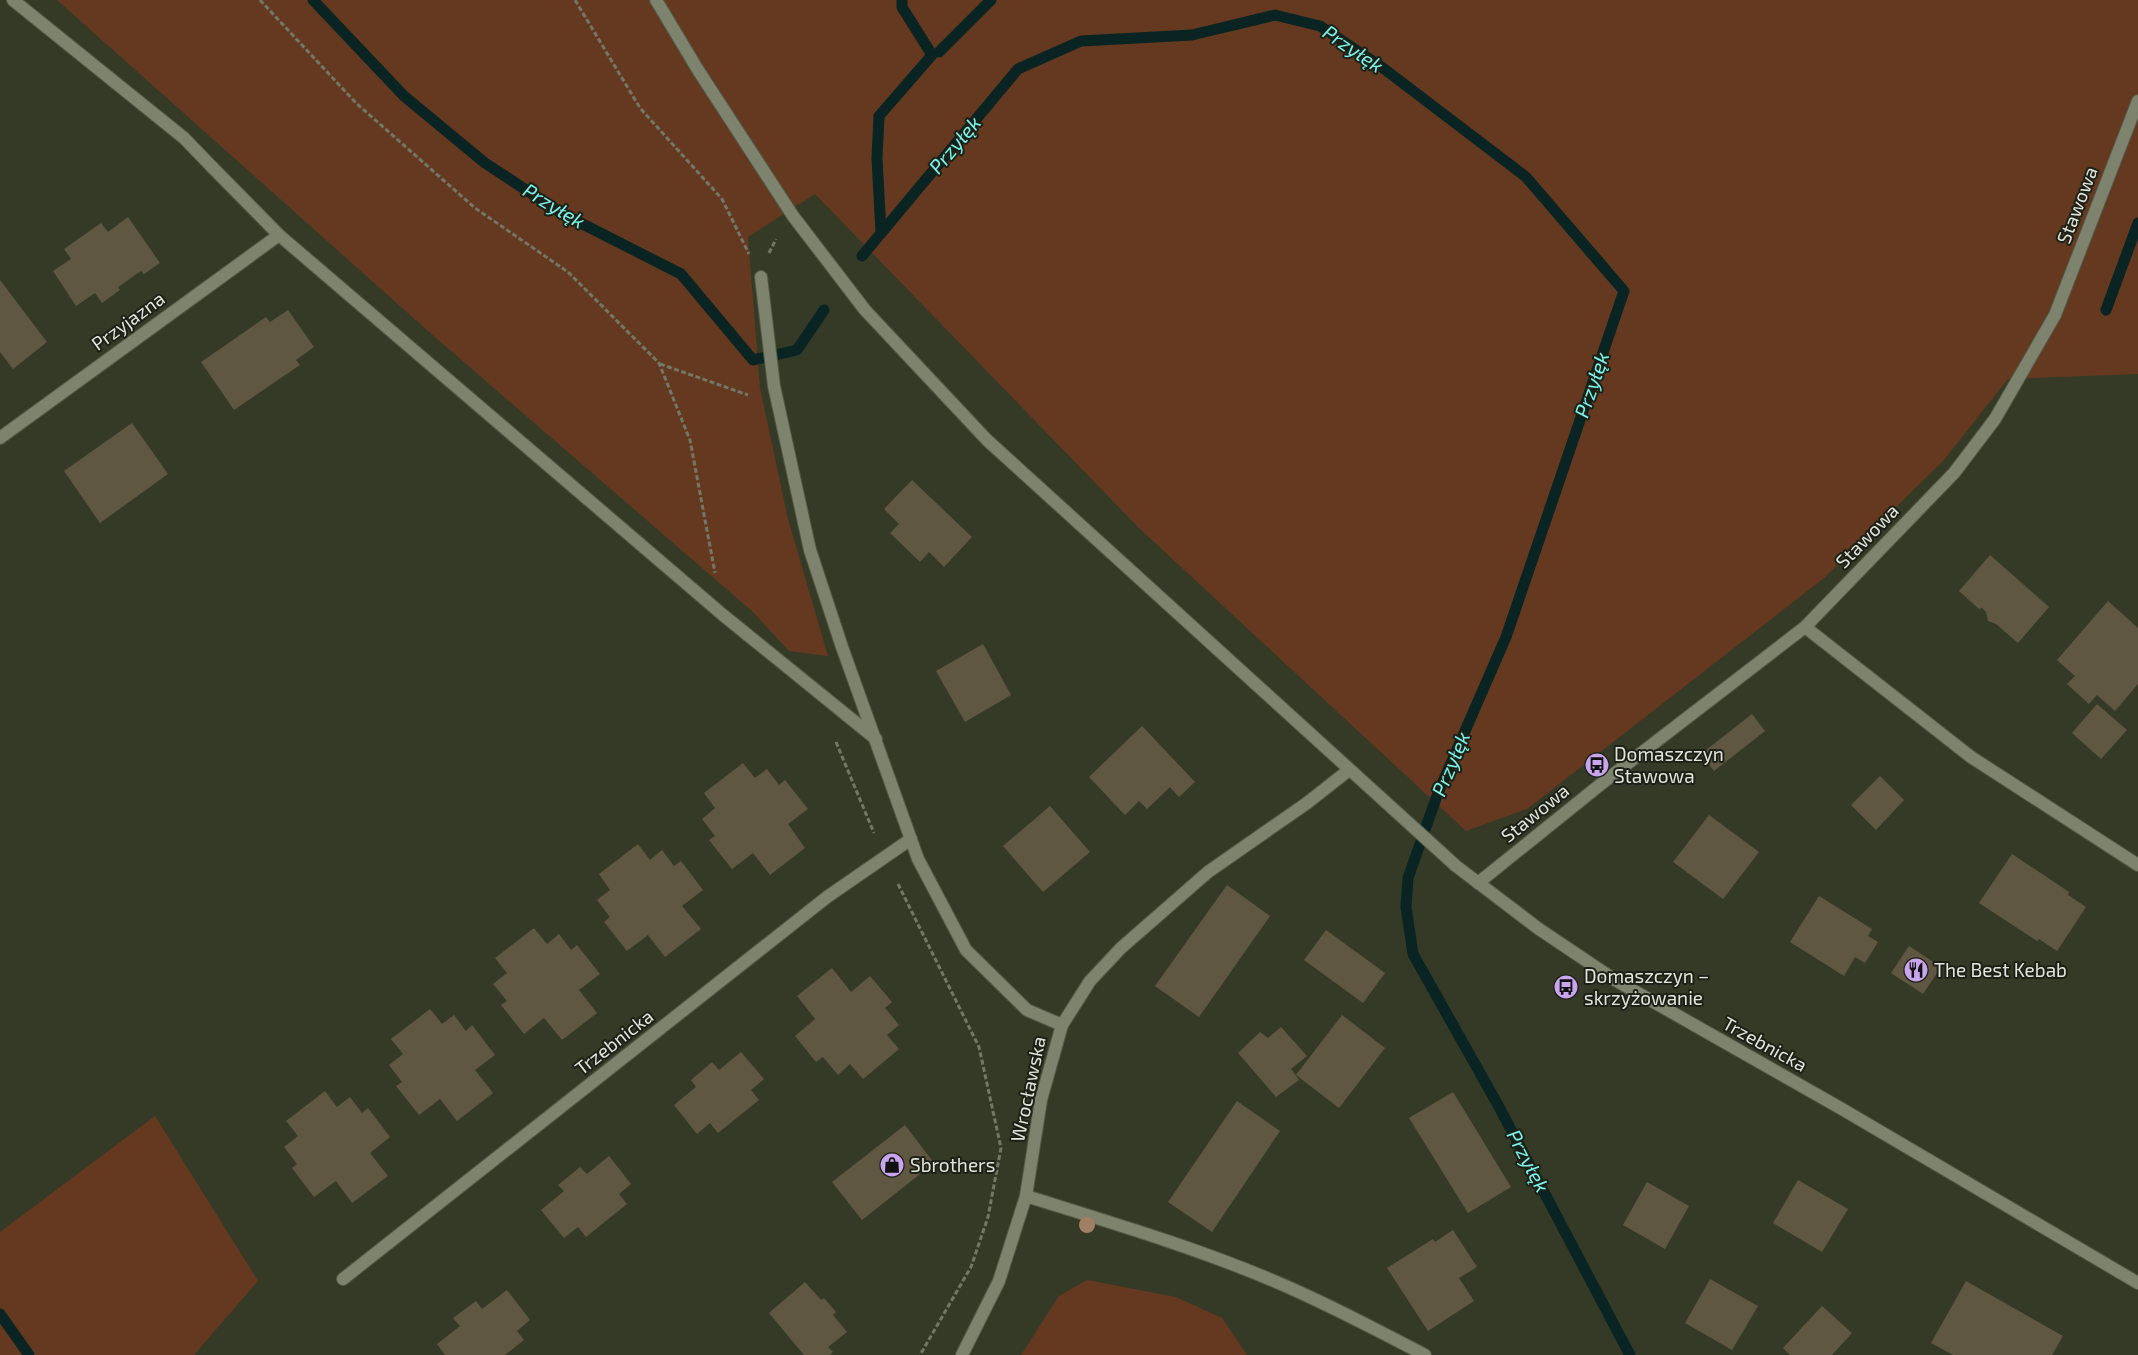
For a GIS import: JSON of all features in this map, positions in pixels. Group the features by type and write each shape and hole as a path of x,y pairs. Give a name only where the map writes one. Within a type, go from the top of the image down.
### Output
{"street":[{"path":"13,0 184,138 279,235 723,615 876,738"},
{"name":"Trzebnicka","path":"656,0 698,70 793,216 864,310 987,440 1456,866 1539,929 1615,980 1842,1109 2138,1283"},
{"name":"Stawowa","path":"1478,883 1601,784 1805,627 1954,473 1995,419 2055,315 2138,101"},
{"name":"Przyjazna","path":"0,438 279,235"},
{"path":"760,278 774,386 810,550 842,647 918,858 966,950 1027,1010 1062,1025"},
{"path":"1805,627 1972,756 2138,865"},
{"name":"Wrocławska","path":"962,1355 999,1281 1026,1196 1041,1100 1062,1025 1090,982 1120,948 1208,872 1307,803 1349,770"},
{"name":"Trzebnicka","path":"343,1279 827,897 911,839"},
{"path":"1026,1196 1162,1239 1273,1280 1350,1316 1425,1355"}],"path":[{"path":"260,0 356,103 475,208 568,272 659,363 690,440 723,615"},
{"path":"575,0 640,108 722,199 760,278"},
{"path":"760,278 772,244 793,216"},
{"path":"659,363 738,393 778,404"},
{"path":"834,704 836,746 884,856 979,1047 1001,1148 988,1217 970,1267 920,1355"}],"shaded area":[{"path":"57,0 2138,0 2138,374 2008,379 1943,461 1824,578 1527,809 1466,831 1139,528 815,194 748,237 760,388 788,519 828,656 789,651 753,612 428,331"},
{"path":"155,1116 258,1281 194,1355 0,1355 0,1232"},
{"path":"1087,1280 1176,1297 1222,1318 1247,1355 1021,1355 1059,1296"}],"building":[{"path":"128,217 160,263 144,274 141,271 118,287 120,290 102,303 95,293 76,306 53,271 71,259 64,249 101,223 108,232"},
{"path":"0,280 47,342 13,369 0,352"},
{"path":"288,310 314,347 296,360 300,365 234,410 201,362 266,317 270,322"},
{"path":"132,423 168,474 100,523 64,471"},
{"path":"912,480 972,537 944,567 929,552 920,562 890,533 899,524 884,509"},
{"path":"1990,555 2049,607 2018,643 1996,624 1988,621 1986,612 1982,608 1979,609 1959,591"},
{"path":"2108,601 2138,628 2138,684 2115,711 2097,695 2089,704 2067,684 2075,676 2057,660"},
{"path":"983,644 1011,695 965,722 936,671"},
{"path":"2097,704 2127,730 2101,759 2072,733"},
{"path":"1752,714 1765,731 1714,771 1701,754"},
{"path":"1142,726 1195,782 1179,797 1170,787 1147,809 1139,801 1125,815 1089,777"},
{"path":"743,763 755,778 767,769 779,785 785,780 808,809 788,824 805,848 770,875 753,853 732,869 709,840 715,836 702,819 715,808 704,793"},
{"path":"1880,776 1904,800 1876,830 1851,805"},
{"path":"1050,806 1090,852 1043,892 1003,846"},
{"path":"1709,815 1759,852 1723,899 1673,862"},
{"path":"638,844 650,860 662,850 674,866 681,861 703,890 682,906 701,929 665,957 648,935 627,951 604,922 610,917 597,900 610,890 599,874"},
{"path":"2012,854 2069,892 2068,895 2086,907 2057,951 2039,939 2037,941 1979,903"},
{"path":"1227,885 1270,916 1199,1017 1155,986"},
{"path":"1819,896 1872,929 1868,936 1878,942 1865,963 1855,957 1844,976 1790,942"},
{"path":"534,928 547,944 559,934 571,950 577,945 600,974 579,990 597,1013 562,1040 544,1018 524,1034 501,1005 507,1001 493,984 507,973 495,958"},
{"path":"1326,930 1385,973 1363,1003 1304,960"},
{"name":"The Best Kebab","path":"1909,946 1941,967 1923,994 1891,973"},
{"path":"832,968 851,992 870,976 892,1002 885,1008 899,1025 887,1035 899,1049 863,1079 850,1064 838,1075 823,1057 816,1062 795,1036 815,1019 797,996"},
{"path":"430,1009 442,1024 454,1015 466,1031 472,1025 495,1055 475,1070 493,1093 457,1121 440,1099 419,1115 396,1086 402,1082 389,1065 403,1054 391,1039"},
{"path":"1342,1015 1385,1048 1339,1108 1296,1075"},
{"path":"1281,1027 1307,1056 1291,1069 1299,1080 1276,1097 1238,1053 1260,1032 1268,1038"},
{"path":"741,1052 764,1079 751,1090 759,1100 718,1133 710,1123 697,1134 674,1105 696,1087 691,1080 712,1062 719,1070"},
{"path":"325,1091 337,1107 350,1097 362,1113 368,1108 390,1137 370,1153 388,1176 352,1203 336,1181 314,1197 292,1168 297,1164 284,1147 298,1136 286,1121"},
{"path":"1453,1092 1511,1187 1468,1213 1409,1118"},
{"path":"1237,1101 1280,1131 1212,1232 1168,1202"},
{"path":"905,1125 934,1163 862,1220 832,1182"},
{"path":"609,1156 631,1184 619,1194 627,1204 586,1237 578,1227 564,1238 541,1210 564,1191 558,1185 580,1167 587,1174"},
{"path":"1798,1180 1848,1209 1822,1252 1773,1223"},
{"path":"1647,1182 1689,1206 1665,1249 1623,1225"},
{"path":"1453,1230 1477,1267 1459,1278 1474,1301 1428,1331 1387,1268 1433,1239 1435,1242"},
{"path":"1710,1279 1758,1306 1732,1350 1685,1323"},
{"path":"1966,1281 2063,1336 2052,1355 1953,1355 1931,1343"},
{"path":"805,1282 821,1300 824,1298 836,1312 833,1315 847,1332 828,1347 833,1352 830,1355 804,1355 769,1313"},
{"path":"507,1290 530,1320 517,1331 524,1340 505,1355 445,1355 437,1344 460,1326 453,1318 476,1301 482,1309"},
{"path":"1822,1306 1852,1333 1832,1355 1790,1355 1783,1348"}],"waterway":[{"name":"Przyłęk","path":"313,0 404,96 485,163 561,213 681,274 753,360 797,350 824,310"},
{"path":"881,233 877,158 879,116 932,55 902,7 902,0"},
{"path":"939,52 991,0"},
{"name":"Przyłęk","path":"862,256 1018,69 1081,41 1192,35 1275,15 1320,26 1383,68 1526,177 1624,291 1506,637 1438,793 1408,878 1406,907 1413,954 1498,1105 1630,1355"},
{"path":"2106,310 2138,223"},
{"path":"0,1314 29,1355"}],"place":[{"name":"Domaszczyn Stawowa","path":"1597,765"},
{"name":"The Best Kebab","path":"1916,970"},
{"name":"Domaszczyn – skrzyżowanie","path":"1566,987"},
{"name":"Sbrothers","path":"892,1165"}]}
